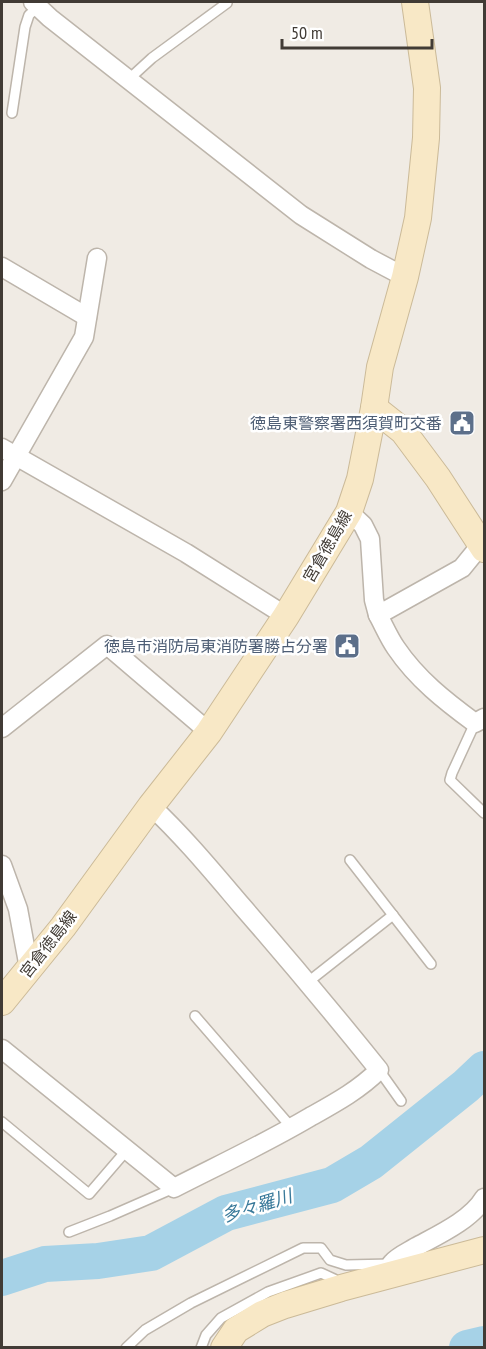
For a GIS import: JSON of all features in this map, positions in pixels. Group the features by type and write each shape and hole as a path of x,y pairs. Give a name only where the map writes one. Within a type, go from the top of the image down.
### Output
{"main road":[{"name":"宮倉徳島線","path":"2,1002 63,927 209,732 286,616 349,512 360,479 380,367 405,277 418,218 426,138 427,88 415,2"},
{"path":"374,408 403,431 483,545"},
{"path":"224,1347 236,1330 262,1314 285,1305 341,1288 388,1270 484,1250"}],"street":[{"path":"35,4 301,215 371,260 405,277"},
{"path":"2,481 9,452 84,337 97,258"},
{"path":"2,267 87,317"},
{"path":"9,452 186,553 286,616"},
{"path":"349,512 363,525 370,539 374,600 378,615 395,647 412,669 439,696 480,721"},
{"path":"378,615 462,568 483,545"},
{"path":"2,728 107,645 209,732"},
{"path":"2,1049 174,1188 292,1128 367,1082 379,1070 308,982 173,826 152,806"},
{"path":"2,866 18,909 29,969"},
{"path":"388,1270 405,1254 466,1217 484,1198"}],"lane":[{"path":"128,80 152,58 227,3"},
{"path":"12,113 25,27 35,4"},
{"path":"480,721 450,780 484,813"},
{"path":"350,860 431,964"},
{"path":"308,982 393,915"},
{"path":"195,1016 292,1128"},
{"path":"379,1070 401,1101"},
{"path":"2,1122 89,1194 126,1151"},
{"path":"69,1232 174,1188"},
{"path":"126,1347 145,1330 191,1303 303,1248 321,1248 330,1260 346,1265 388,1270"},
{"path":"201,1347 206,1335 221,1318 268,1292 321,1273 334,1279 341,1288"}],"waterway":[{"name":"多々羅川","path":"2,1278 45,1264 98,1261 151,1253 226,1213 332,1185 371,1162 484,1069"},
{"path":"467,1348 484,1344"}],"place":[{"name":"徳島東警察署西須賀町交番","path":"462,423"},
{"name":"徳島市消防局東消防署勝占分署","path":"347,646"}]}
